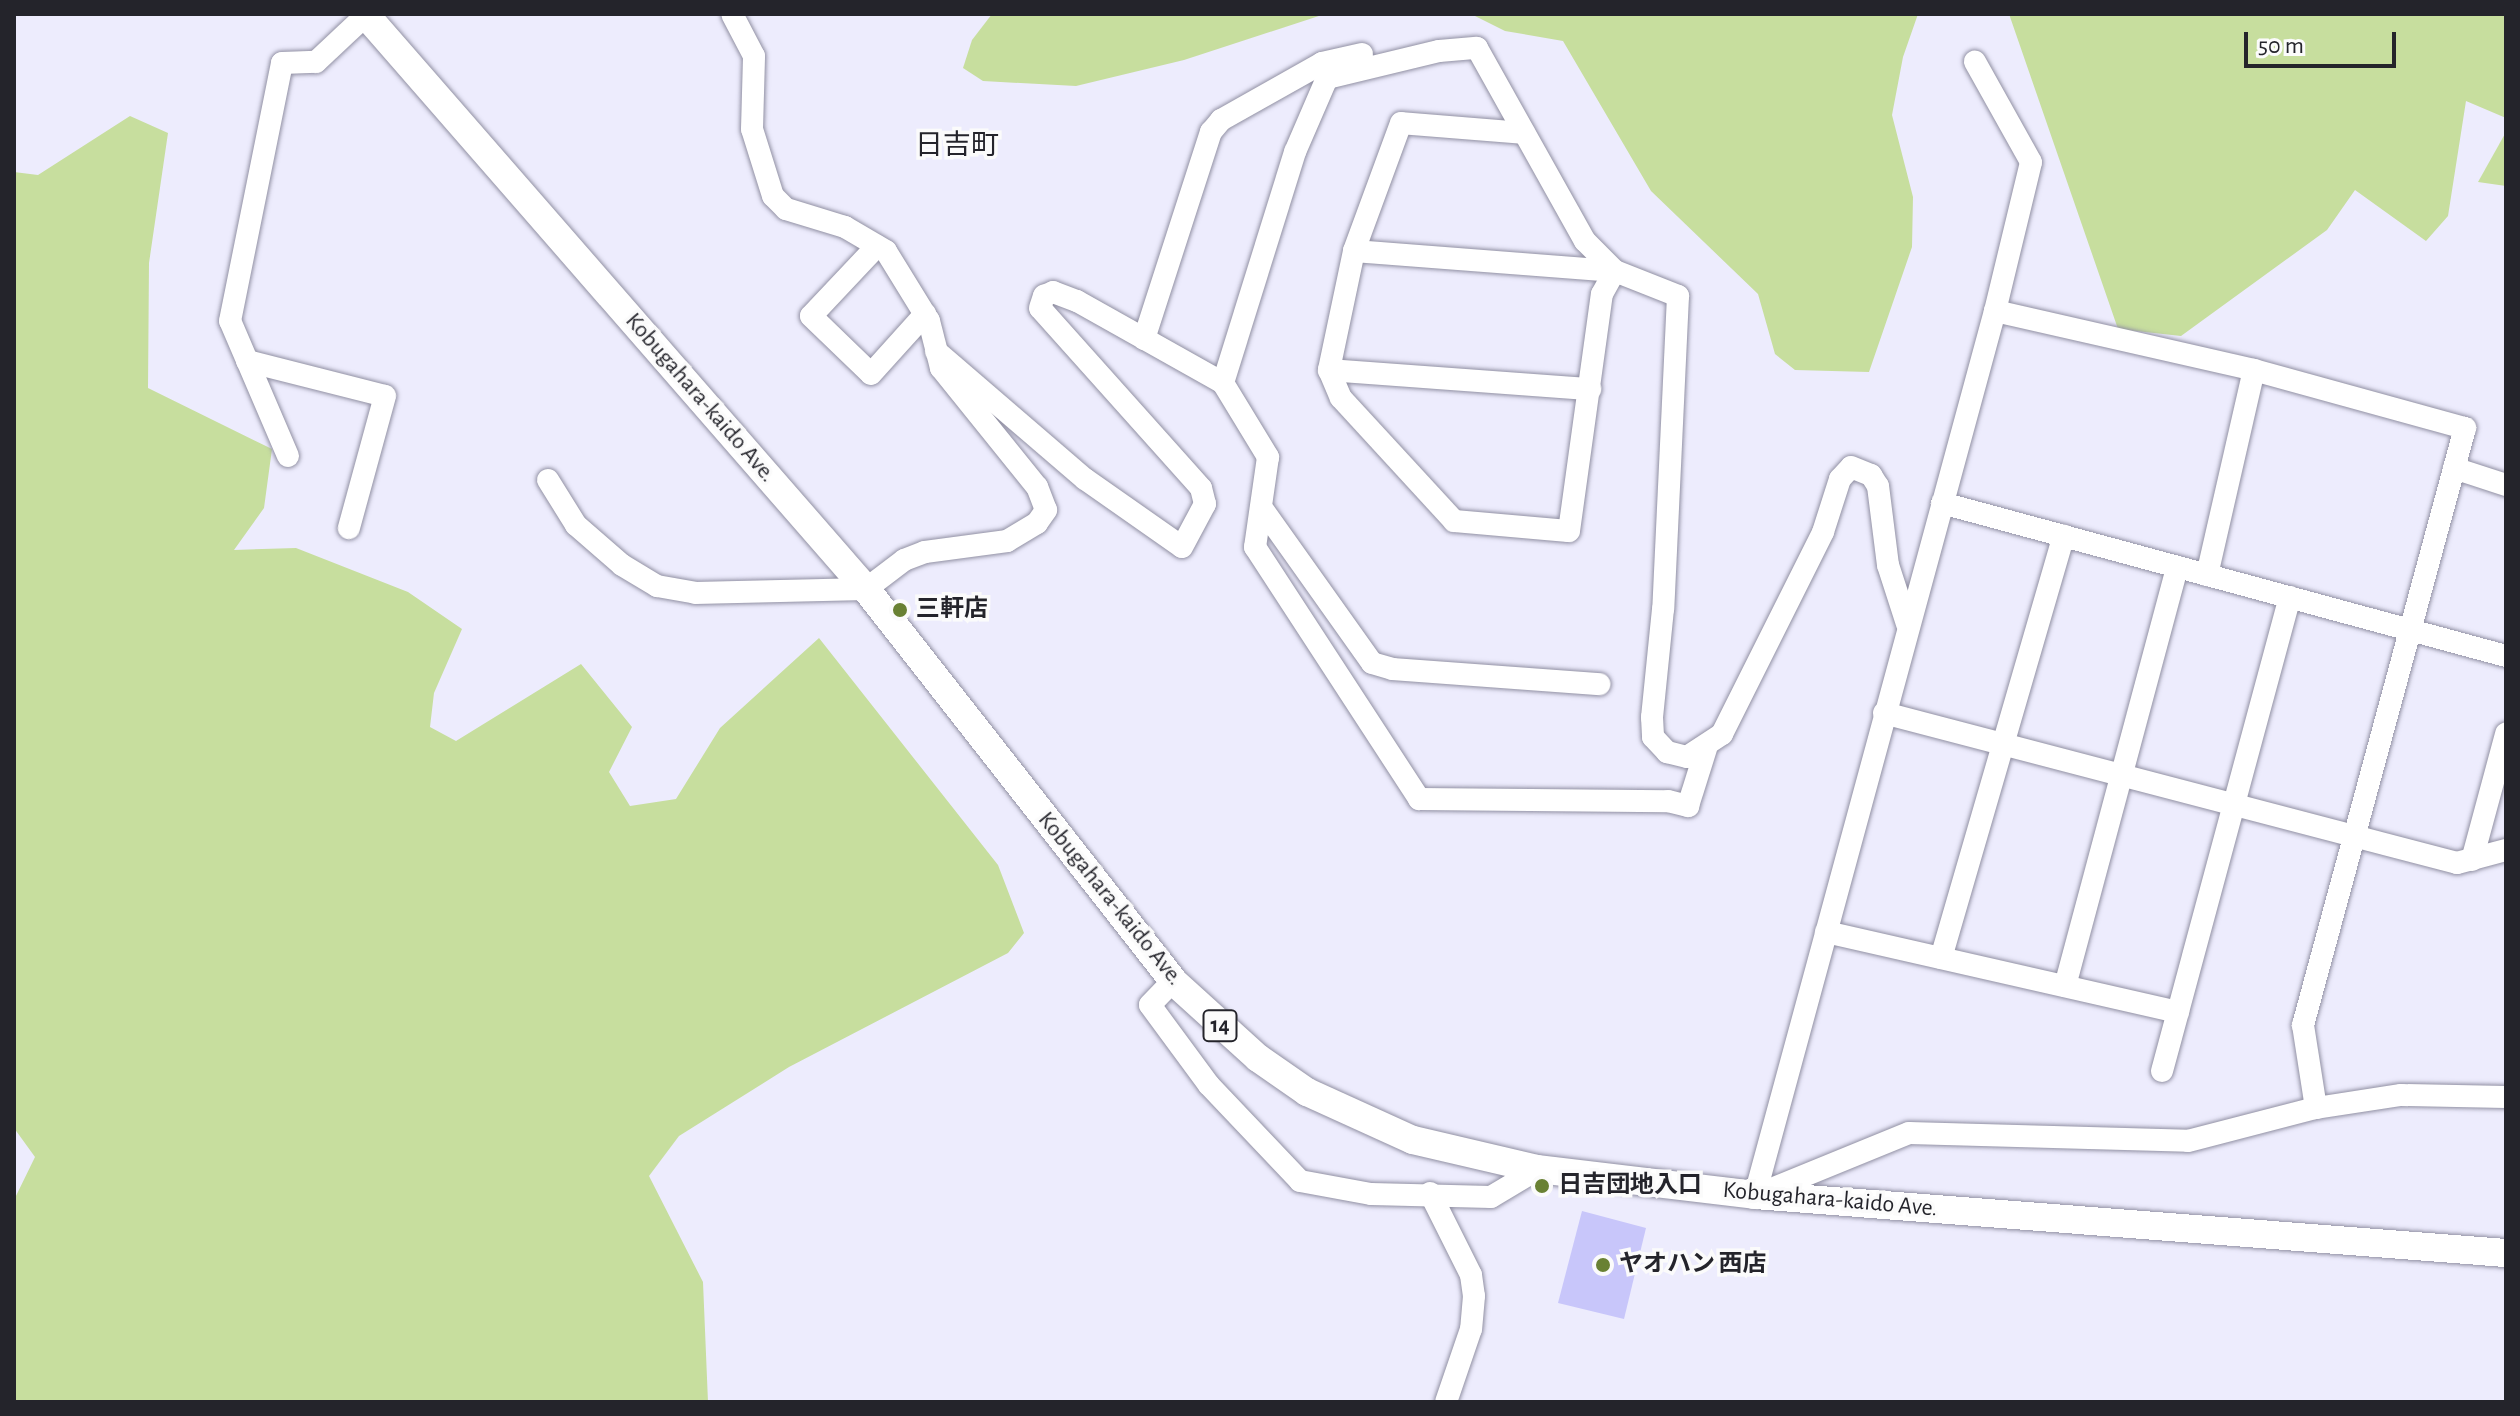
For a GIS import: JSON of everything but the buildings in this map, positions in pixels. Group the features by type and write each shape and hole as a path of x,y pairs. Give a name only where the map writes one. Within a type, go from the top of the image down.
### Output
{"main road":[{"name":"Kobugahara-kaido Ave.","path":"366,15 866,589 1173,981 1258,1058 1307,1092 1413,1140 1538,1169 1755,1195 2506,1253"}],"street":[{"path":"548,480 576,525 622,565 657,586 758,595 866,589 904,560 925,552 1007,541 1037,523 1046,510 1037,487 941,368 925,314 886,251 845,227 786,209 773,196 752,129 754,56 732,14"},
{"path":"288,456 230,321 282,63 316,62 366,15"},
{"path":"1144,339 1211,132 1221,120 1322,63 1404,45 1428,54"},
{"path":"1223,383 1295,152 1327,78 1428,54 1477,48 1585,241 1615,271"},
{"path":"1755,1195 1907,624 1995,311 2031,162 1975,62"},
{"path":"1524,133 1401,123 1354,251 1329,370 1341,398 1454,521 1569,531 1602,294 1615,271"},
{"path":"877,246 811,316 871,374 925,314"},
{"path":"1354,251 1615,271 1678,296 1653,737 1667,752 1687,757 1706,749 1722,734 1823,532 1840,479 1851,467 1871,475 1878,486 1888,565 1907,624"},
{"path":"936,351 1085,479 1182,547 1205,504 1201,488 1040,308 1044,296 1053,292 1077,301 1223,383 1268,457 1264,511 1255,547 1419,799 1668,801 1688,806 1706,749"},
{"path":"1995,311 2254,370 2465,428 2303,1025 2316,1108"},
{"path":"247,361 385,396 349,528"},
{"path":"1329,370 1590,389"},
{"path":"2207,575 2254,370"},
{"path":"2454,468 2506,485"},
{"path":"1942,503 2506,656"},
{"path":"1264,511 1372,663 1393,669 1599,684"},
{"path":"1941,958 2064,536"},
{"path":"2065,986 2177,567"},
{"path":"2162,1071 2290,597"},
{"path":"1884,713 2457,863 2506,850"},
{"path":"2472,860 2506,734"},
{"path":"1826,932 2178,1012"},
{"path":"1173,981 1150,1005 1209,1085 1300,1181 1371,1194 1430,1193 1491,1197 1538,1169"},
{"path":"1755,1195 1909,1133 2188,1141 2316,1108 2401,1095 2506,1097"},
{"path":"1430,1193 1471,1275 1474,1296 1471,1329 1446,1402"}],"green space":[{"path":"992,14 1325,14 1184,60 1076,86 983,81 963,68 972,40"},
{"path":"1471,14 1918,14 1903,57 1892,115 1913,197 1912,247 1869,372 1795,370 1775,354 1758,294 1651,191 1563,41 1505,31"},
{"path":"2009,14 2506,14 2506,118 2466,101 2448,216 2426,241 2355,190 2327,230 2181,336 2118,329"},
{"path":"130,116 168,133 149,263 148,388 272,449 264,508 234,550 296,548 408,592 462,629 434,693 430,727 456,741 581,664 632,727 609,772 630,806 676,799 720,728 819,638 998,865 1024,933 1008,953 789,1067 679,1136 649,1176 703,1282 708,1402 14,1402 14,1200 35,1157 14,1128 14,172 38,175"},
{"path":"2506,132 2506,186 2478,182"}],"place":[{"name":"三軒店","path":"900,610"},
{"name":"日吉団地入口","path":"1542,1186"},
{"name":"ヤオハン 西店","path":"1603,1265"}],"district":[{"name":"日吉町","path":"957,146"}]}
